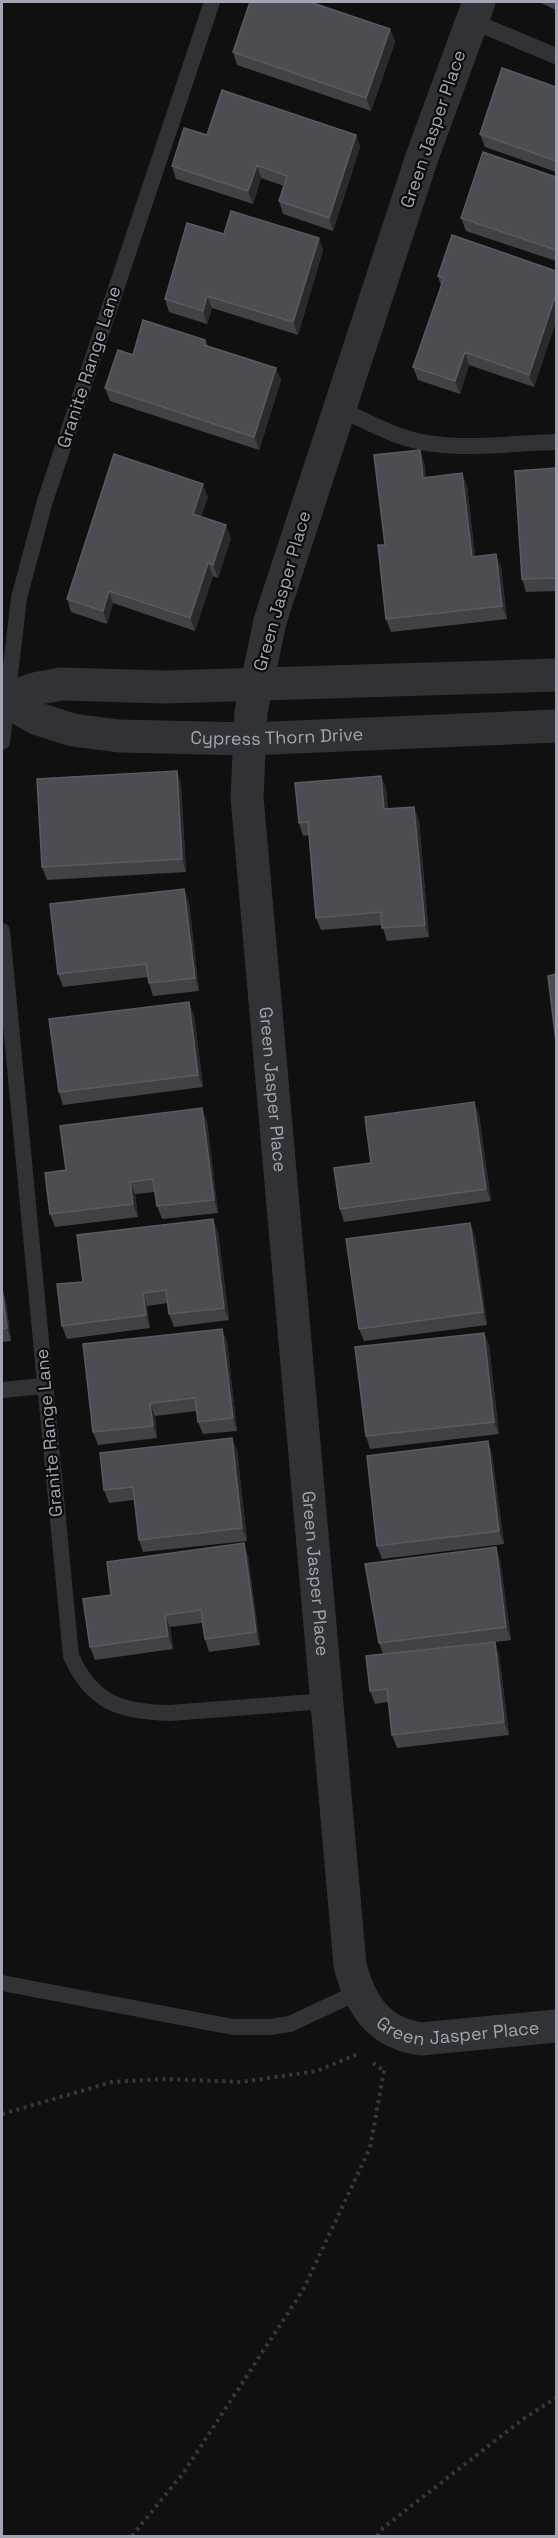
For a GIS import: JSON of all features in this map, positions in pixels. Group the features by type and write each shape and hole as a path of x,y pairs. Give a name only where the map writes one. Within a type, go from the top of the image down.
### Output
{"street":[{"name":"Green Jasper Place","path":"475,11 422,157 270,621 256,684 249,739 247,797 350,1965 364,2005 377,2019 406,2037 421,2039 556,2026"},
{"path":"3,699 34,689 61,684 165,687 556,675"},
{"name":"Cypress Thorn Drive","path":"3,699 38,719 73,730 119,736 249,739 556,726"}],"lane":[{"name":"Granite Range Lane","path":"2,742 3,699 19,598 45,501 212,2"},
{"path":"475,11 556,56"},
{"path":"339,408 402,437 419,441 440,444 556,441"},
{"name":"Granite Range Lane","path":"2,931 71,1656 79,1675 106,1701 144,1712 170,1713 326,1701"},
{"path":"2,1390 44,1386"},
{"path":"2,1983 233,2027 251,2028 290,2024 358,1992"}],"path":[{"path":"132,2536 184,2472 303,2290 370,2148 392,2030"},
{"path":"2,2115 75,2091 112,2082 166,2079 242,2082 317,2071 358,2052 384,2071"},
{"path":"377,2536 383,2528 523,2419 556,2398"}],"building":[{"path":"250,2 310,2 390,29 366,98 233,52"},
{"path":"502,68 556,87 556,161 480,134"},
{"path":"222,90 356,135 329,218 279,201 287,176 257,165 248,191 172,166 184,128 207,135"},
{"path":"483,152 556,177 556,250 461,218"},
{"path":"231,211 319,238 293,322 207,296 203,311 165,299 187,223 224,234"},
{"path":"452,235 556,271 556,294 529,375 465,352 455,381 413,367 444,278 438,276"},
{"path":"143,320 205,340 204,345 276,368 254,437 105,388 118,350 133,355"},
{"path":"420,450 423,478 462,473 472,557 496,554 502,606 386,619 378,545 385,545 374,455"},
{"path":"114,454 203,484 193,514 226,525 213,565 208,563 190,618 109,591 103,611 67,599"},
{"path":"556,468 556,578 522,579 515,471"},
{"path":"177,771 182,859 42,867 37,779"},
{"path":"381,776 384,809 414,807 425,925 382,928 381,912 316,918 308,822 299,823 295,783"},
{"path":"184,889 195,978 149,983 146,964 58,974 50,904"},
{"path":"556,974 556,1042 548,976"},
{"path":"189,1002 198,1075 59,1092 49,1019"},
{"path":"474,1102 486,1189 340,1209 334,1168 371,1163 365,1117"},
{"path":"202,1108 214,1200 157,1206 153,1179 130,1182 133,1204 50,1214 45,1173 66,1170 60,1126"},
{"path":"213,1219 224,1308 169,1314 166,1290 143,1293 146,1315 62,1326 57,1284 83,1282 77,1235"},
{"path":"470,1223 483,1312 359,1329 346,1239"},
{"path":"2,1289 7,1328 2,1329"},
{"path":"222,1329 233,1418 198,1422 195,1398 150,1403 153,1426 93,1432 83,1344"},
{"path":"484,1333 494,1422 366,1436 355,1347"},
{"path":"232,1438 242,1528 139,1540 133,1487 104,1490 100,1453"},
{"path":"488,1441 499,1531 377,1546 367,1456"},
{"path":"244,1543 256,1632 205,1639 201,1610 165,1615 168,1636 90,1647 83,1599 111,1595 107,1562"},
{"path":"496,1547 506,1627 379,1643 365,1564"},
{"path":"495,1642 504,1722 392,1735 387,1689 370,1691 366,1656"}]}
